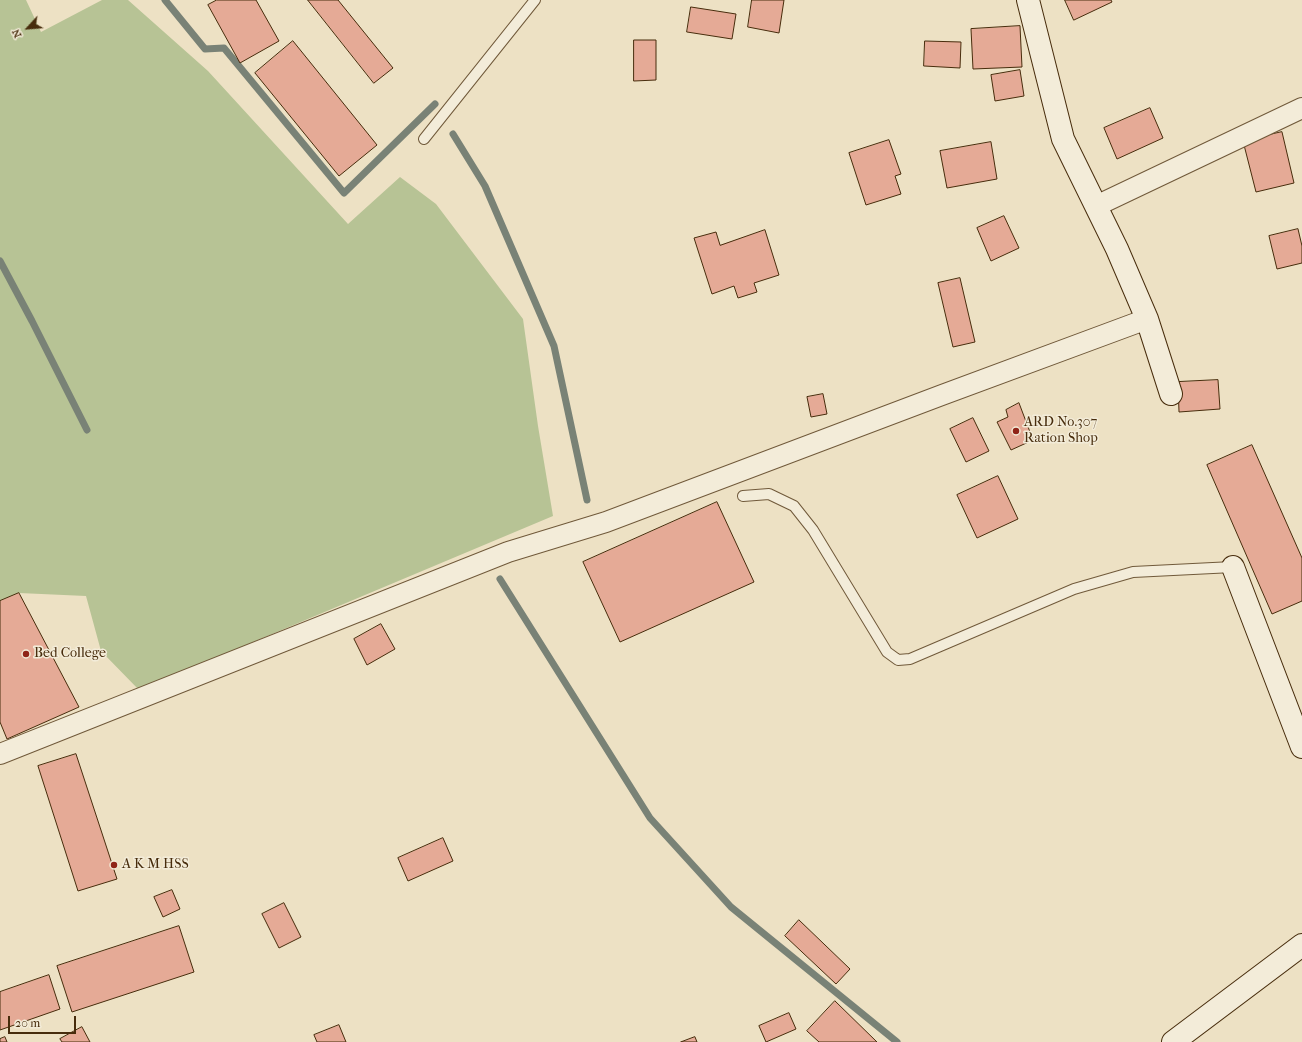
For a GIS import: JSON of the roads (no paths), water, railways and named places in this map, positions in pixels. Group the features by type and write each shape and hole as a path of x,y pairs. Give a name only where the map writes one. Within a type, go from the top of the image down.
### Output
{"street":[{"path":"1028,0 1063,139 1117,249 1147,319 1171,394"},
{"path":"1096,206 1302,108"},
{"path":"0,754 508,552 606,522 942,394 1147,319"},
{"path":"1233,566 1302,747"},
{"path":"1173,1042 1302,945"}],"lane":[{"path":"424,139 535,0"},
{"path":"743,496 769,494 794,506 813,530 887,652 898,660 910,659 1074,589 1132,572 1233,566"}],"waterway":[{"path":"165,0 205,49 224,48 344,193 435,104"},
{"path":"453,134 485,186 554,346 587,500"},
{"path":"0,261 87,430"},
{"path":"500,579 650,818 731,907 897,1042"}],"place":[{"name":"ARD No.307 Ration Shop","path":"1016,431"},
{"name":"Bed College","path":"26,654"},
{"name":"A K M HSS","path":"114,865"}]}
